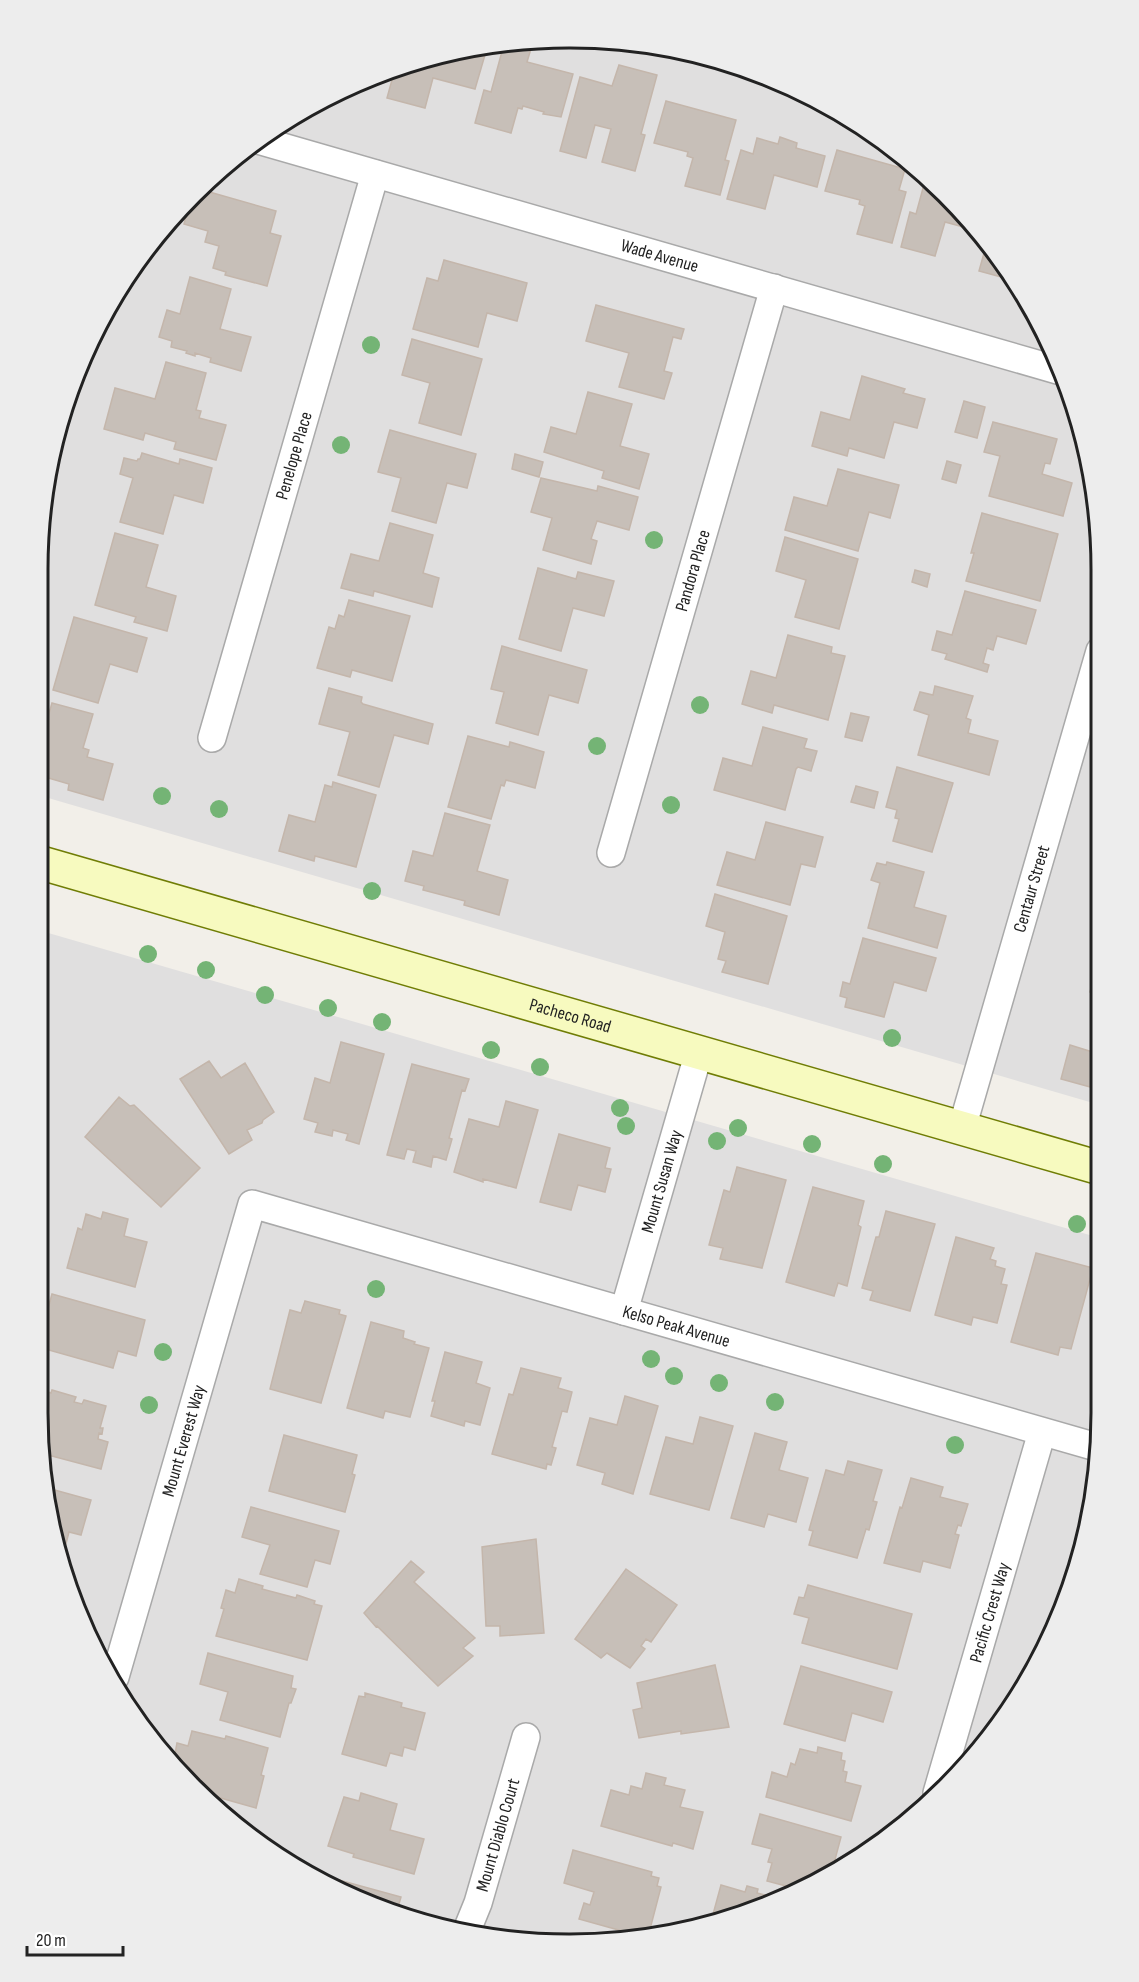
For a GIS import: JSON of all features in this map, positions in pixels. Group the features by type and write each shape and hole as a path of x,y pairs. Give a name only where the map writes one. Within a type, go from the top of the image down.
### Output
{"street":[{"name":"Wade Avenue","path":"270,143 1050,368"},
{"name":"Penelope Place","path":"212,738 375,174"},
{"name":"Pandora Place","path":"611,853 774,288"},
{"name":"Centaur Street","path":"962,1128 1091,682"},
{"name":"Pacheco Road","path":"48,865 1091,1165"},
{"name":"Mount Susan Way","path":"624,1311 699,1052"},
{"name":"Kelso Peak Avenue","path":"252,1204 1090,1445"},
{"name":"Mount Everest Way","path":"117,1672 252,1204"},
{"name":"Pacific Crest Way","path":"942,1777 1042,1432"},
{"name":"Mount Diablo Court","path":"469,1924 478,1903 526,1737"}],"shaded area":[{"path":"570,48 638,52 671,58 737,76 769,88 830,118 859,136 913,177 938,201 983,252 1021,309 1037,339 1063,402 1081,468 1087,501 1091,570 1091,1102 48,798 49,535 52,501 66,435 88,370 118,309 156,252 201,201 226,177 280,136 339,102 370,88 402,76 468,58 501,52"},
{"path":"48,933 1091,1235 1090,1447 1087,1481 1073,1547 1051,1612 1037,1643 1003,1702 962,1756 913,1805 887,1826 830,1864 800,1880 737,1906 704,1916 638,1930 604,1933 535,1933 501,1930 435,1916 402,1906 339,1880 309,1864 280,1846 226,1805 177,1756 136,1702 118,1673 88,1612 76,1580 58,1514 52,1481 48,1412"}],"building":[{"path":"531,49 527,62 573,74 561,117 543,114 544,112 523,106 522,109 518,108 511,133 475,123 484,90 491,92 502,52"},
{"path":"485,55 475,89 433,78 425,108 387,98 392,80 435,66"},
{"path":"619,65 657,75 641,134 645,135 635,171 602,162 611,129 595,125 586,158 560,151 580,77 612,86"},
{"path":"666,101 736,120 725,160 729,161 720,195 685,186 693,158 687,156 688,152 654,143"},
{"path":"780,137 797,143 796,148 825,156 817,187 774,175 765,209 727,199 741,150 753,154 757,138 778,144"},
{"path":"837,150 902,168 905,170 899,190 906,192 892,243 857,234 865,206 859,204 860,200 825,191"},
{"path":"923,187 963,227 945,222 935,256 901,247 910,212 916,214"},
{"path":"210,192 276,211 270,233 281,236 267,286 225,275 226,272 213,268 219,246 205,242 208,231 184,224 186,217"},
{"path":"984,253 1001,277 979,271"},
{"path":"444,260 527,283 517,321 487,313 478,347 413,329 427,278 438,281"},
{"path":"190,277 231,289 220,329 251,337 241,371 210,362 211,358 195,353 195,356 186,353 187,351 171,347 172,341 159,337 167,310 180,314"},
{"path":"596,305 684,329 681,339 673,337 664,371 672,373 664,399 619,387 629,353 586,341"},
{"path":"412,339 482,359 461,435 419,423 430,383 402,375"},
{"path":"166,362 206,373 196,410 201,411 199,418 226,425 216,460 174,449 176,442 145,433 143,440 104,429 115,388 155,399"},
{"path":"862,376 905,389 903,393 925,399 917,428 894,422 884,458 849,448 847,456 812,446 821,412 850,420"},
{"path":"588,392 632,404 620,446 649,454 639,489 602,478 604,471 544,452 551,427 576,434"},
{"path":"964,401 985,407 977,438 955,432"},
{"path":"993,422 1057,439 1050,464 1045,463 1042,474 1072,483 1063,516 989,496 1000,456 984,452"},
{"path":"390,430 476,454 467,488 447,483 436,523 392,511 401,478 378,472"},
{"path":"142,453 179,464 180,459 212,468 203,503 174,495 163,534 120,522 133,478 120,474 124,458 137,461"},
{"path":"515,454 543,462 539,477 512,469"},
{"path":"947,461 961,465 956,483 942,479"},
{"path":"838,469 899,485 890,518 869,512 858,551 785,530 794,497 827,506"},
{"path":"541,478 597,491 598,486 638,497 629,530 597,521 591,539 597,541 591,564 543,550 552,518 531,512"},
{"path":"982,513 1058,534 1040,601 966,581"},
{"path":"390,523 433,535 423,573 439,578 432,607 374,591 373,596 341,588 351,554 379,561"},
{"path":"115,533 158,545 146,587 176,596 167,631 134,622 136,617 95,605"},
{"path":"785,537 858,559 839,629 795,617 806,580 776,571"},
{"path":"538,568 576,579 578,572 614,581 604,616 573,608 561,651 519,639"},
{"path":"915,570 930,574 927,587 912,582"},
{"path":"965,591 1036,610 1026,644 997,636 993,650 987,648 983,663 989,665 987,672 945,659 947,654 932,650 937,631 952,635"},
{"path":"349,600 410,616 392,681 352,670 350,677 317,668 329,627 335,629 339,615 344,617"},
{"path":"74,617 147,638 137,672 110,664 98,703 53,690"},
{"path":"788,635 832,647 831,653 845,656 828,720 774,705 772,713 742,704 751,671 776,678"},
{"path":"502,646 587,670 578,703 549,695 538,735 496,723 504,692 491,689"},
{"path":"935,686 973,696 966,718 971,720 968,733 998,741 989,775 918,755 929,715 914,710 920,692 933,695"},
{"path":"329,688 362,697 363,704 433,724 428,744 394,735 379,787 338,775 350,732 319,724"},
{"path":"52,703 93,714 83,748 89,750 87,757 113,764 103,800 68,790 69,784 48,778 48,717"},
{"path":"851,713 869,717 862,741 845,737"},
{"path":"763,727 807,739 804,748 817,751 811,771 798,767 796,769 785,810 714,790 723,758 752,766"},
{"path":"468,736 509,747 510,742 544,752 535,788 506,780 504,786 501,785 491,819 448,807"},
{"path":"897,767 953,783 932,852 893,841 899,819 895,818 897,810 886,807"},
{"path":"333,782 376,795 356,867 315,856 314,861 279,851 289,815 315,822 325,785 332,787"},
{"path":"856,786 878,792 874,808 851,802"},
{"path":"445,813 490,825 477,871 508,880 499,915 464,905 465,901 423,890 424,886 405,881 413,851 433,856"},
{"path":"766,822 823,837 815,867 801,864 790,905 717,885 727,852 755,860"},
{"path":"887,862 924,872 914,907 946,916 937,948 868,928 880,883 871,880 877,863 886,865"},
{"path":"715,894 787,916 768,984 722,972 726,961 718,959 725,932 706,926"},
{"path":"863,938 936,958 926,991 894,982 884,1017 845,1007 847,998 840,996 843,982 850,984"},
{"path":"341,1042 384,1054 359,1144 346,1140 348,1134 333,1130 332,1136 315,1132 318,1123 304,1119 315,1078 330,1083"},
{"path":"1070,1045 1091,1052 1091,1087 1061,1079"},
{"path":"209,1061 221,1078 245,1063 274,1112 262,1123 247,1130 252,1140 229,1154 180,1079"},
{"path":"412,1064 469,1079 465,1091 462,1090 449,1138 452,1139 446,1160 433,1156 431,1167 413,1162 416,1151 407,1149 404,1159 387,1155"},
{"path":"119,1097 130,1106 134,1105 200,1168 161,1207 85,1137"},
{"path":"506,1101 538,1110 516,1188 483,1179 483,1182 454,1172 469,1119 499,1127"},
{"path":"559,1134 610,1148 605,1168 611,1169 605,1192 578,1185 571,1210 540,1202"},
{"path":"737,1167 786,1180 762,1268 720,1259 723,1248 709,1245 724,1190 730,1192"},
{"path":"813,1187 864,1201 858,1225 861,1227 847,1286 838,1283 834,1296 786,1282"},
{"path":"886,1211 935,1224 910,1311 870,1300 873,1291 862,1288 876,1237 879,1237"},
{"path":"103,1212 128,1219 124,1236 147,1242 135,1287 67,1268 78,1228 82,1230 86,1214 101,1219"},
{"path":"956,1237 994,1248 990,1259 996,1261 995,1266 1005,1269 1001,1284 1007,1285 997,1323 973,1317 971,1325 935,1315"},
{"path":"1036,1253 1091,1267 1091,1275 1071,1349 1060,1347 1058,1355 1011,1342"},
{"path":"52,1294 145,1320 136,1356 118,1351 113,1368 48,1350 48,1308"},
{"path":"305,1301 340,1310 339,1314 346,1316 321,1403 270,1389 290,1310 301,1313"},
{"path":"371,1322 404,1331 403,1338 429,1348 410,1417 385,1411 383,1418 347,1408"},
{"path":"445,1352 482,1362 476,1383 490,1388 480,1425 465,1421 464,1426 431,1416 435,1401 432,1401"},
{"path":"521,1368 561,1378 558,1388 572,1392 567,1412 562,1411 552,1447 556,1448 551,1465 547,1464 546,1469 492,1454 509,1394 513,1395"},
{"path":"52,1390 76,1397 74,1402 82,1404 84,1400 106,1406 100,1428 103,1428 102,1434 99,1433 98,1439 108,1442 101,1469 50,1456 48,1392 51,1393"},
{"path":"625,1396 658,1406 633,1494 602,1484 605,1473 577,1465 590,1418 617,1425"},
{"path":"700,1417 733,1426 709,1510 650,1494 666,1437 693,1444"},
{"path":"755,1433 787,1442 779,1470 808,1478 796,1522 768,1514 764,1527 731,1518"},
{"path":"284,1435 357,1455 352,1474 355,1475 345,1512 269,1491"},
{"path":"848,1461 882,1470 873,1501 877,1502 869,1530 866,1529 857,1558 809,1545 813,1531 809,1530 826,1470 844,1475"},
{"path":"911,1478 943,1487 940,1497 968,1504 961,1526 958,1525 955,1534 959,1535 950,1568 923,1561 920,1572 884,1563"},
{"path":"54,1490 91,1500 81,1535 69,1532 66,1545"},
{"path":"251,1507 339,1531 330,1564 315,1560 307,1587 260,1574 270,1545 242,1537"},
{"path":"536,1539 544,1633 500,1636 500,1626 486,1626 482,1547"},
{"path":"411,1561 424,1572 414,1582 475,1638 463,1648 473,1656 438,1686 364,1613"},
{"path":"626,1569 677,1605 651,1642 646,1639 641,1646 645,1649 630,1668 607,1653 601,1658 575,1639"},
{"path":"239,1579 263,1586 262,1589 296,1598 297,1595 322,1606 307,1660 216,1636 224,1609 221,1608 226,1590 235,1593"},
{"path":"808,1585 912,1614 897,1669 802,1643 809,1618 794,1614 799,1597 804,1598"},
{"path":"208,1653 293,1676 291,1688 296,1689 289,1703 280,1737 220,1720 228,1692 200,1684"},
{"path":"715,1665 729,1727 681,1734 681,1731 639,1738 633,1710 642,1708 637,1683"},
{"path":"801,1666 892,1692 883,1722 852,1713 845,1741 784,1724"},
{"path":"365,1693 402,1703 401,1707 425,1713 415,1750 404,1747 402,1756 390,1753 386,1766 342,1754 359,1696 365,1697"},
{"path":"192,1731 225,1739 226,1736 268,1748 256,1808 218,1797 175,1754 177,1743 188,1746"},
{"path":"818,1747 842,1753 841,1760 845,1761 843,1771 847,1772 845,1782 861,1786 851,1821 766,1797 772,1772 787,1777 791,1763 795,1765 800,1749 817,1753"},
{"path":"646,1773 666,1778 664,1785 685,1790 680,1807 703,1812 693,1849 673,1843 672,1846 601,1826 611,1790 629,1795 631,1786 642,1789"},
{"path":"361,1793 397,1804 390,1830 424,1839 414,1874 353,1857 354,1854 328,1846 344,1797 359,1801"},
{"path":"760,1814 841,1837 835,1861 786,1886 767,1881 772,1863 768,1862 772,1849 752,1844"},
{"path":"573,1850 652,1872 651,1876 659,1878 657,1886 661,1887 650,1928 623,1931 579,1919 584,1903 590,1905 594,1892 564,1883"},
{"path":"339,1880 401,1897 399,1905"},
{"path":"721,1885 745,1892 747,1886 758,1889 757,1893 766,1895 737,1906 713,1913"}]}
